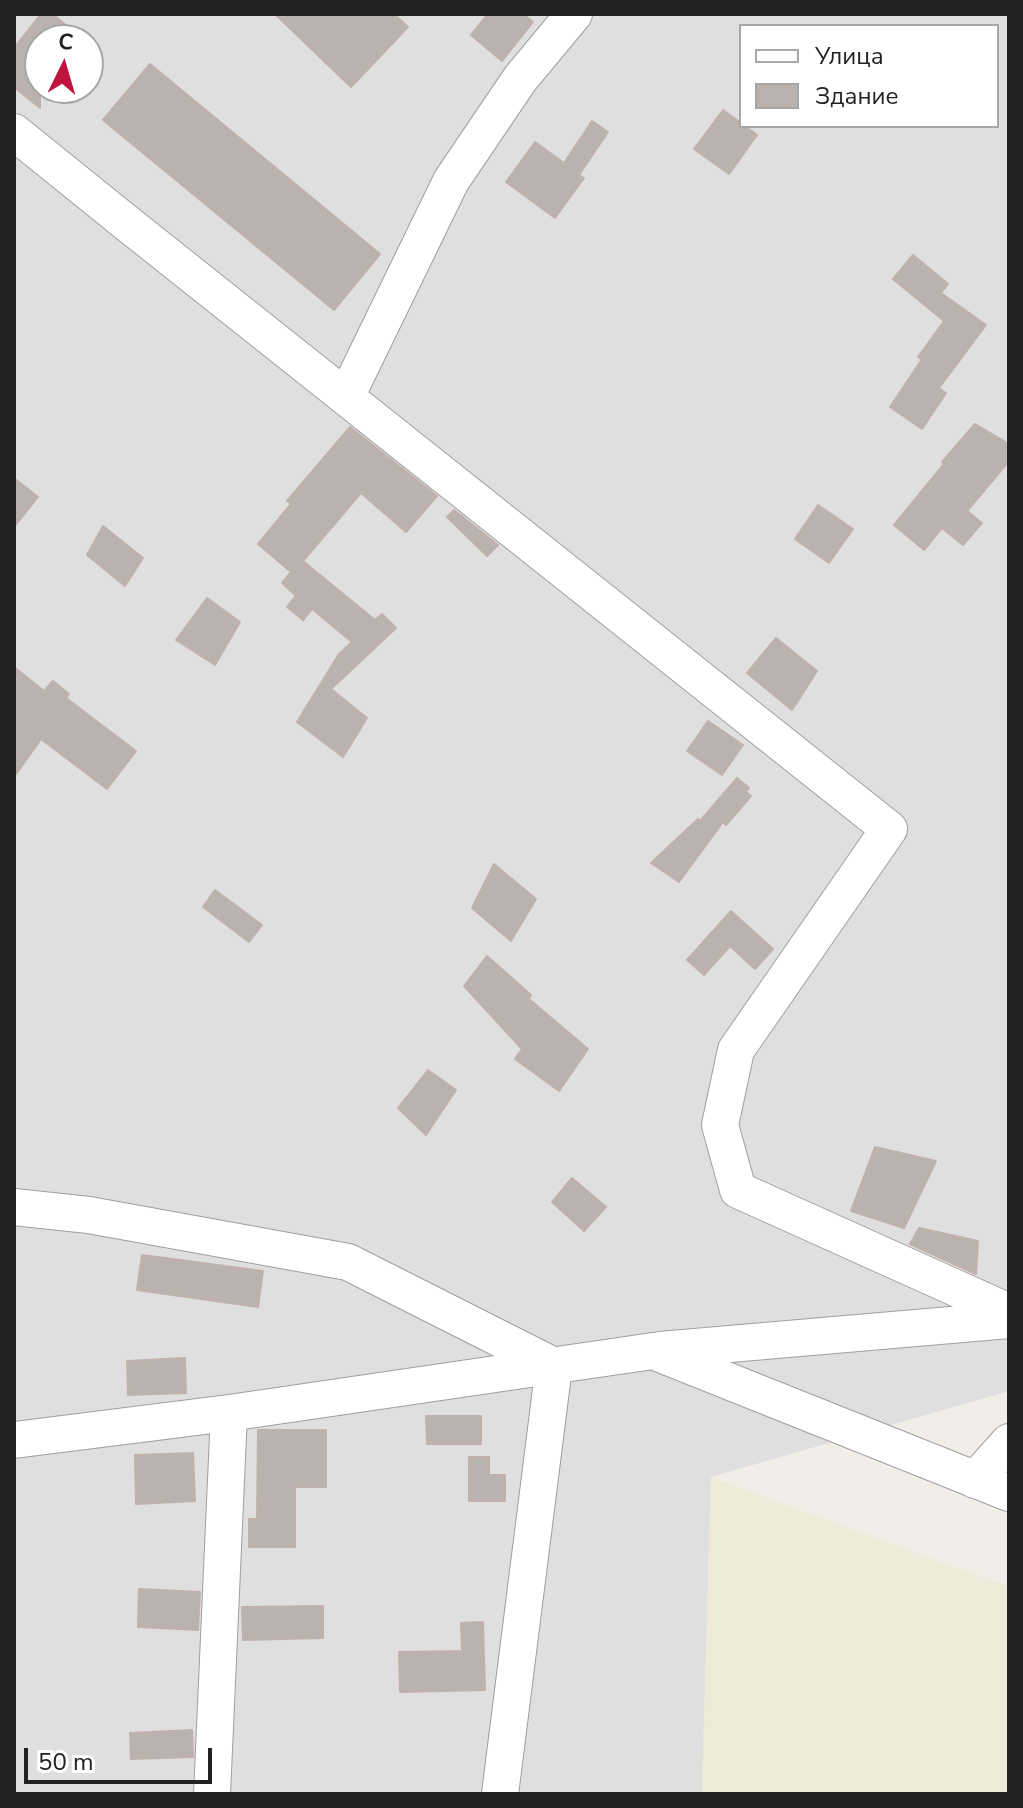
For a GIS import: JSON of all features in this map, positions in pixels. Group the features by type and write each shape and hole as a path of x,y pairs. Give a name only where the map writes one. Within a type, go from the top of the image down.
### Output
{"street":[{"path":"346,397 451,181 520,79 574,14"},
{"path":"14,132 889,829 736,1050 720,1125 738,1190 1009,1312"},
{"path":"14,1207 89,1215 348,1262 554,1366"},
{"path":"14,1440 229,1413 653,1351 1009,1320"},
{"path":"653,1351 1009,1493"},
{"path":"500,1794 554,1366"},
{"path":"212,1794 229,1413"},
{"path":"975,1480 1009,1442"}],"shaded area":[{"path":"14,14 1009,14 1009,1391 711,1477 702,1794 14,1794"},
{"path":"711,1477 1009,1587 1009,1794 702,1794"}],"building":[{"path":"41,14 52,14 65,24 33,24"},
{"path":"275,14 394,14 408,27 351,87"},
{"path":"488,14 523,14 533,22 502,61 471,35"},
{"path":"24,35 24,95 14,87 14,48"},
{"path":"150,64 380,254 334,310 103,120"},
{"path":"723,110 739,122 739,128 748,128 757,135 729,174 694,149"},
{"path":"592,121 608,132 579,175 584,178 555,218 506,182 535,142 564,163"},
{"path":"913,255 948,284 941,293 986,325 939,388 946,393 922,429 890,407 922,359 918,357 944,321 893,279"},
{"path":"975,424 1009,444 1009,461 967,511 982,523 963,545 942,528 924,550 894,525"},
{"path":"350,427 437,496 406,532 361,493 303,561 375,620 382,614 396,628 331,689 367,718 343,757 297,722 339,654 352,642 312,609 303,620 287,607 296,596 282,583 291,572 258,544 291,504 287,501"},
{"path":"14,478 38,497 14,527"},
{"path":"818,505 853,529 829,563 795,539"},
{"path":"454,510 498,545 487,556 447,517"},
{"path":"103,526 143,558 125,586 87,555"},
{"path":"207,598 240,622 215,665 176,640"},
{"path":"776,638 817,671 792,710 747,673"},
{"path":"14,667 44,691 53,681 69,694 66,698 136,751 107,789 41,739 14,777"},
{"path":"708,721 743,745 722,775 687,751"},
{"path":"737,778 749,788 746,792 751,796 726,825 723,822 679,882 651,863 698,819 700,821"},
{"path":"494,864 536,899 511,941 472,908"},
{"path":"215,890 262,925 249,942 203,907"},
{"path":"731,911 773,949 755,969 730,946 704,975 687,960"},
{"path":"487,956 531,995 529,999 588,1049 559,1091 515,1059 522,1049 464,986"},
{"path":"428,1070 456,1090 426,1135 398,1108"},
{"path":"875,1147 936,1161 904,1228 851,1211"},
{"path":"572,1178 606,1207 584,1231 552,1202"},
{"path":"919,1228 978,1241 976,1274 910,1244"},
{"path":"142,1255 263,1271 258,1307 137,1290"},
{"path":"185,1358 186,1393 128,1395 127,1361"},
{"path":"426,1416 481,1416 481,1444 427,1444"},
{"path":"258,1430 326,1430 326,1487 295,1487 295,1547 249,1547 249,1519 257,1519"},
{"path":"193,1453 195,1501 136,1504 135,1455"},
{"path":"469,1457 489,1457 489,1475 505,1475 505,1501 469,1501"},
{"path":"139,1589 200,1592 198,1630 138,1627"},
{"path":"323,1606 323,1638 243,1640 242,1607"},
{"path":"483,1622 485,1690 400,1692 399,1652 462,1651 461,1623"},
{"path":"192,1730 193,1757 131,1759 130,1733"}]}
